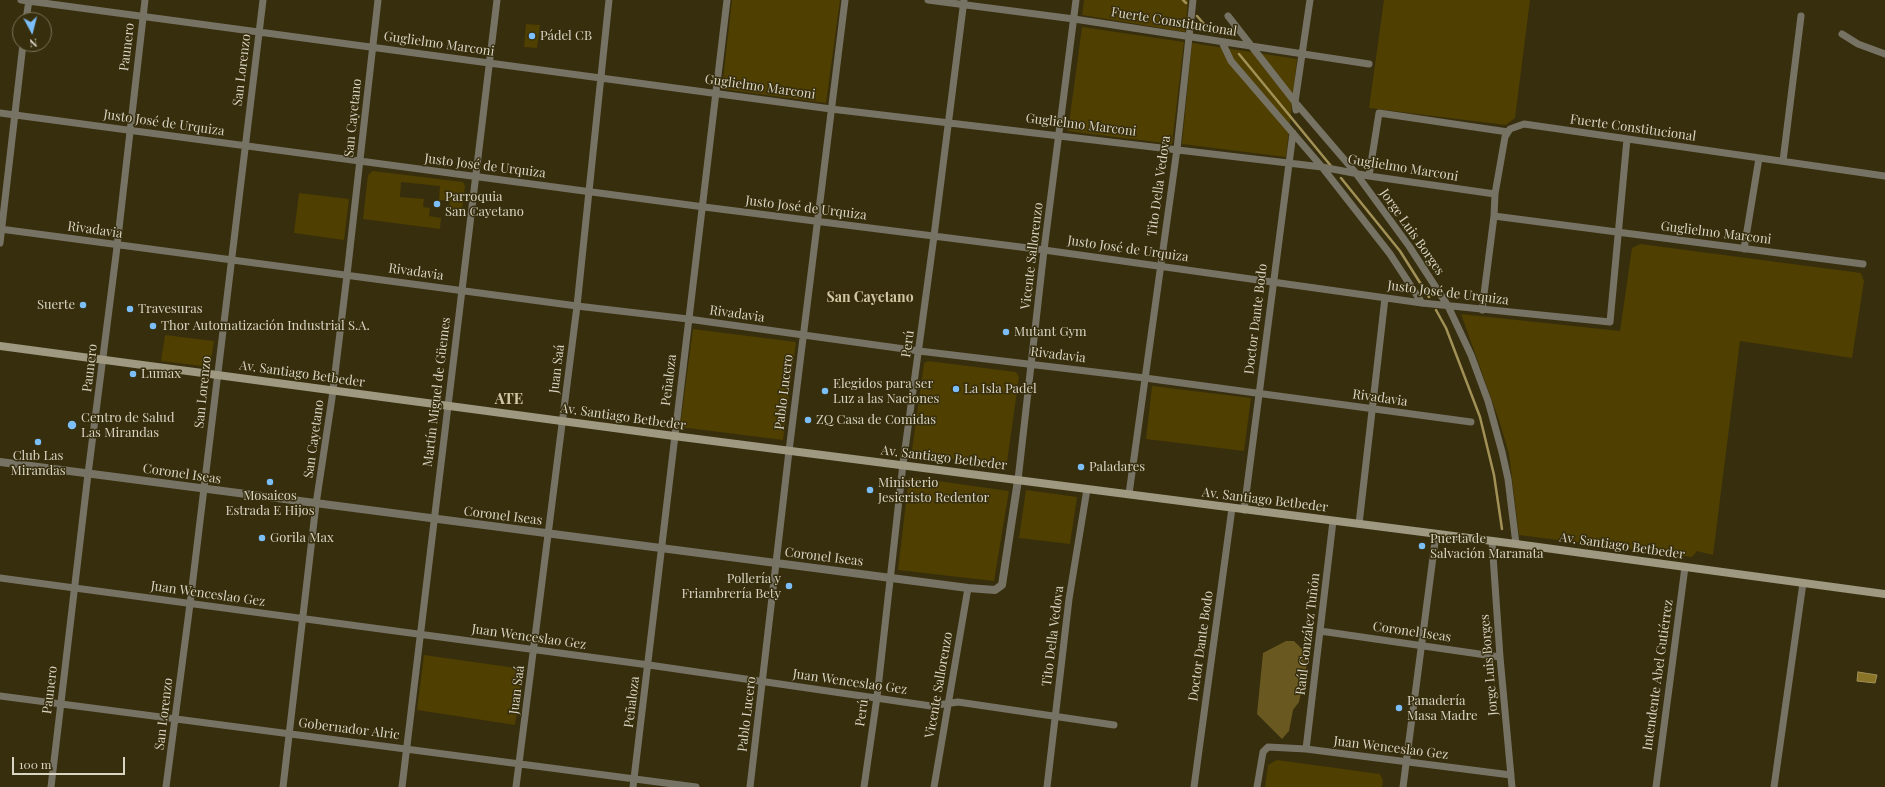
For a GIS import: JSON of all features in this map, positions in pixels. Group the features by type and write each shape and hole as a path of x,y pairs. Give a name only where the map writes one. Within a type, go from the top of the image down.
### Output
{"main road":[{"name":"Av. Santiago Betbeder","path":"0,346 674,436 903,464 1244,510 1516,544 1885,594"}],"street":[{"name":"Guglielmo Marconi","path":"26,0 831,108 1322,167 1355,172 1369,176 1495,194"},
{"path":"26,0 26,12"},
{"name":"Paunero","path":"51,787 117,245 145,0"},
{"name":"San Lorenzo","path":"166,787 190,604 216,374 263,0"},
{"name":"San Cayetano","path":"283,787 316,504 333,390 347,275 378,0"},
{"name":"Martín Miguel de Güemes","path":"402,787 496,0"},
{"name":"Juan Saá","path":"516,787 577,306 609,0"},
{"name":"Peñaloza","path":"633,787 649,665 688,319 704,207 727,0"},
{"name":"Pablo Lucero","path":"750,787 789,450 845,0"},
{"name":"Fuerte Constitucional","path":"928,0 964,2 1369,64"},
{"name":"Vicente Sallorenzo","path":"1002,585 1018,480 1044,250 1060,135 1076,0"},
{"name":"Tito Della Vedova","path":"1129,494 1176,149 1193,0"},
{"path":"1296,110 1295,102 1310,0"},
{"name":"Perú","path":"864,787 903,464 964,2"},
{"name":"Jorge Luis Borges","path":"1228,16 1295,102 1355,172 1410,246 1448,306 1471,355 1488,401 1505,465 1516,544"},
{"path":"1782,161 1801,16"},
{"path":"1842,34 1858,44 1885,54"},
{"path":"1222,42 1232,61 1322,167 1390,254 1422,303"},
{"path":"0,243 22,52"},
{"name":"Justo José de Urquiza","path":"0,113 360,161 475,178 589,191 818,222 1044,250 1422,303 1610,322 1618,232"},
{"path":"1369,176 1379,114 1508,132 1505,137 1495,194 1494,216 1482,310"},
{"name":"Fuerte Constitucional","path":"1508,132 1510,129 1524,124 1885,176"},
{"name":"Doctor Dante Bodo","path":"1244,510 1272,282 1293,133"},
{"path":"1618,232 1627,139"},
{"path":"1744,250 1759,158"},
{"name":"Guglielmo Marconi","path":"1494,216 1744,250 1863,264"},
{"name":"Rivadavia","path":"1,229 577,306 688,319 919,351 1145,378 1471,422"},
{"path":"1359,524 1385,298"},
{"name":"Coronel Iseas","path":"0,462 968,588 995,590 1002,585"},
{"name":"Tito Della Vedova","path":"1047,787 1069,599 1087,489"},
{"name":"Doctor Dante Bodo","path":"1194,787 1232,508"},
{"name":"Raúl González Tuñón","path":"1306,749 1333,521"},
{"path":"1403,787 1436,534"},
{"name":"Jorge Luis Borges","path":"1492,541 1500,657 1512,787"},
{"name":"Intendente Abel Gutiérrez","path":"1656,787 1685,567"},
{"name":"Juan Wenceslao Gez","path":"0,578 649,665 931,706 958,702 1114,725"},
{"path":"1774,787 1803,583"},
{"name":"Vicente Sallorenzo","path":"934,787 968,588"},
{"name":"Coronel Iseas","path":"1320,632 1500,657"},
{"name":"Gobernador Alric","path":"0,696 696,787"},
{"name":"Juan Wenceslao Gez","path":"1257,787 1263,752 1268,747 1306,749 1511,775"}],"shaded area":[{"path":"732,0 840,0 826,103 722,89"},
{"path":"1084,0 1188,0 1185,32 1082,15"},
{"path":"1384,0 1530,0 1515,118 1506,125 1369,108"},
{"name":"Pádel CB","path":"526,24 540,25 537,48 524,47"},
{"path":"1082,27 1184,42 1172,144 1068,131"},
{"path":"1192,43 1297,59 1286,157 1182,144"},
{"path":"373,171 463,182 465,186 461,217 448,216 450,201 439,200 440,186 401,182 400,197 424,199 423,207 430,208 429,216 441,218 440,229 363,219 368,175"},
{"path":"299,193 349,199 344,240 294,233"},
{"path":"1640,244 1861,273 1864,281 1852,358 1740,341 1713,555 1697,551 1692,557 1519,535 1509,454 1499,420 1461,314 1620,331 1632,248"},
{"path":"693,329 796,342 783,440 680,427"},
{"path":"165,335 214,341 210,367 161,361"},
{"name":"La Isla Padel","path":"928,361 1016,372 1019,377 1007,462 1003,465 915,454 912,450 924,363"},
{"path":"1152,386 1251,398 1244,451 1146,439"},
{"path":"909,477 1009,491 994,581 898,570"},
{"path":"1026,490 1077,497 1070,544 1019,538"},
{"path":"1286,641 1294,641 1303,650 1307,664 1299,702 1293,710 1289,731 1282,739 1257,714 1263,653"},
{"path":"424,655 523,669 515,725 417,710"},
{"path":"1858,672 1877,675 1875,683 1857,681"},
{"path":"1277,760 1380,774 1383,781 1382,787 1265,787 1268,765"}],"waterway":[{"path":"1183,0 1186,3"},
{"path":"1197,16 1211,32"},
{"path":"1239,54 1331,166"},
{"path":"1341,178 1400,251 1429,297"},
{"path":"1436,310 1446,328 1480,417 1494,475 1502,529"}],"place":[{"name":"Pádel CB","path":"532,36"},
{"name":"Parroquia San Cayetano","path":"437,204"},
{"name":"Suerte","path":"83,305"},
{"name":"Travesuras","path":"130,309"},
{"name":"Thor Automatización Industrial S.A.","path":"153,326"},
{"name":"Mutant Gym","path":"1006,332"},
{"name":"Lumax","path":"133,374"},
{"name":"La Isla Padel","path":"956,389"},
{"name":"Elegidos para ser Luz a las Naciones","path":"825,391"},
{"name":"ZQ Casa de Comidas","path":"808,420"},
{"name":"Centro de Salud Las Mirandas","path":"72,425"},
{"name":"Club Las Mirandas","path":"38,442"},
{"name":"Paladares","path":"1081,467"},
{"name":"Mosaicos Estrada E Hijos","path":"270,482"},
{"name":"Ministerio Jesicristo Redentor","path":"870,490"},
{"name":"Gorila Max","path":"262,538"},
{"name":"Puerta de Salvación Maranata","path":"1422,546"},
{"name":"Pollería y Friambrería Bety","path":"789,586"},
{"name":"Panadería Masa Madre","path":"1399,708"}],"district":[{"name":"San Cayetano","path":"870,298"},
{"name":"ATE","path":"509,399"}]}
